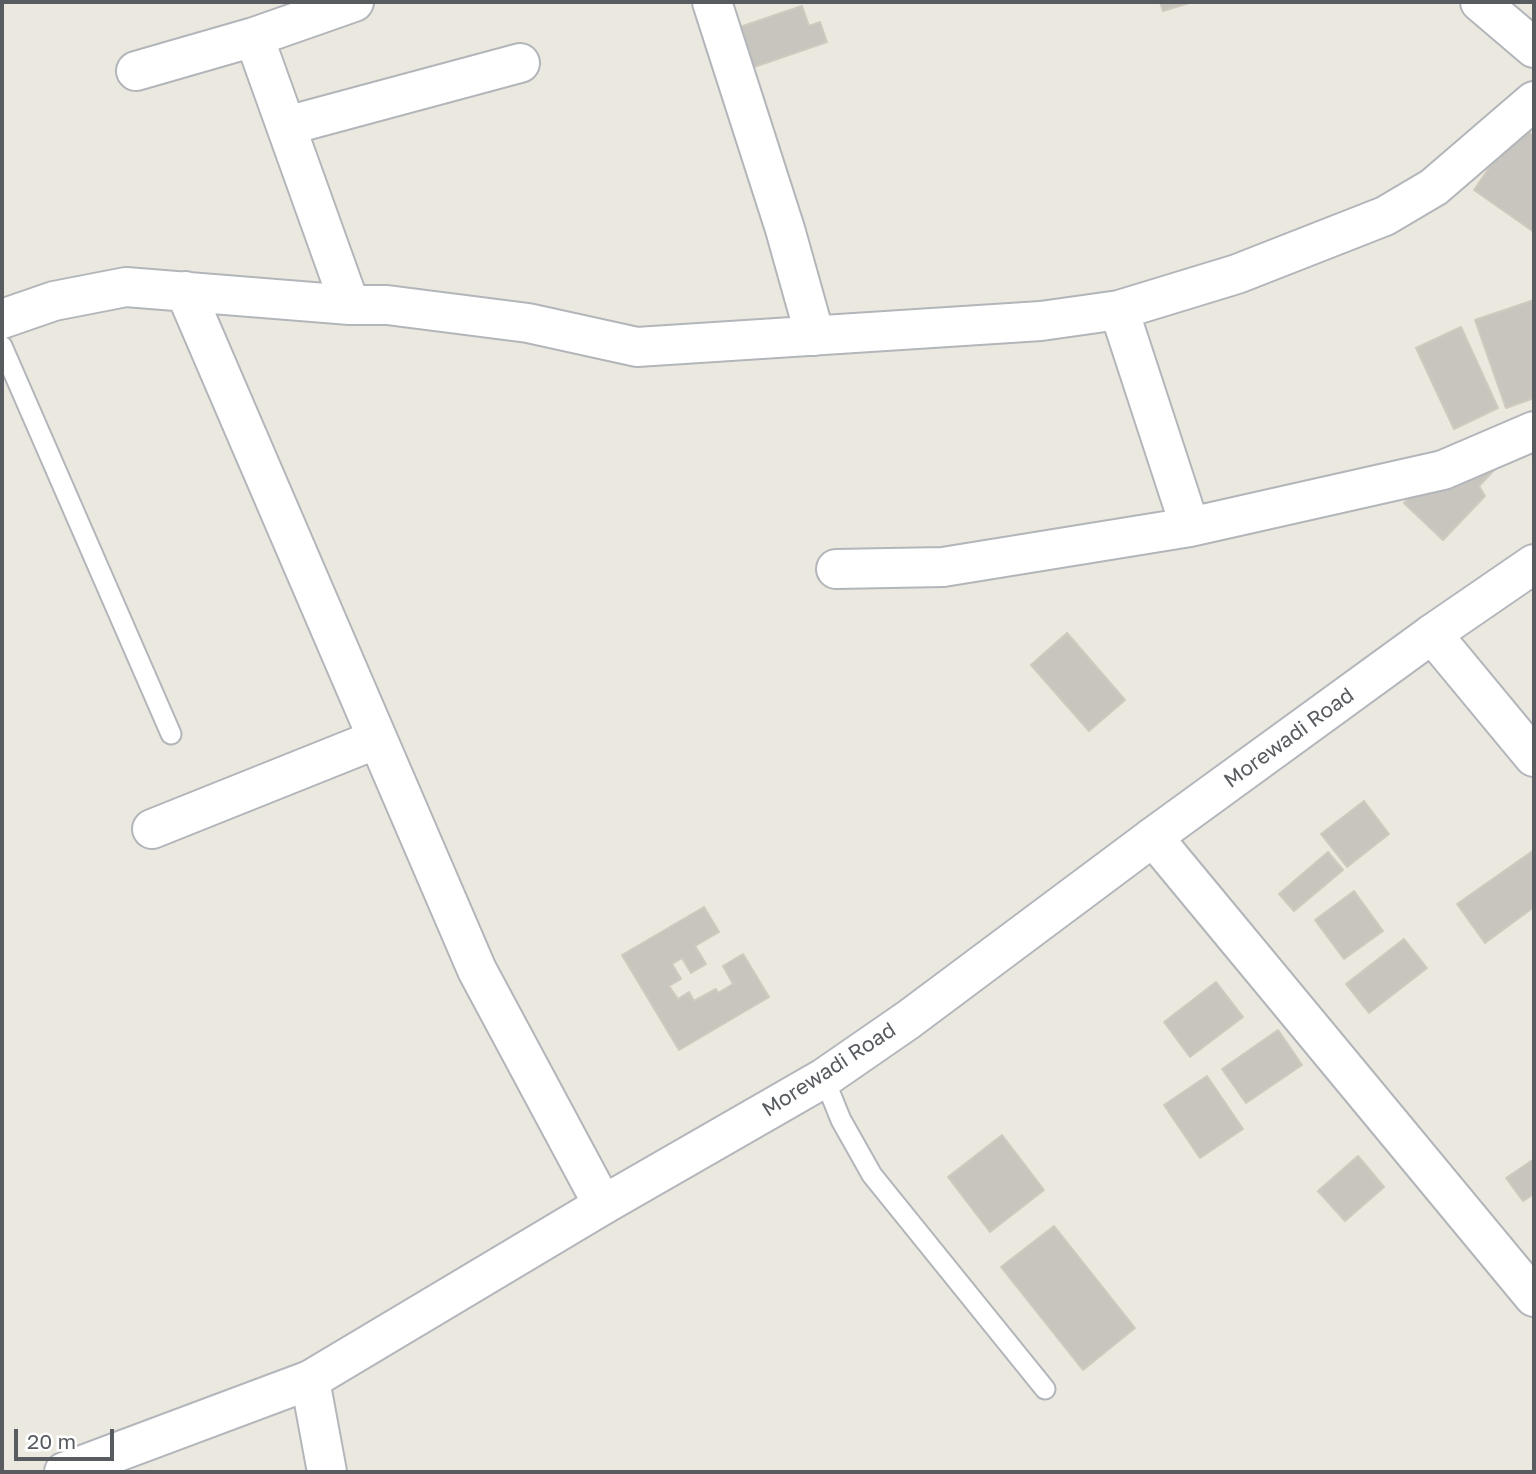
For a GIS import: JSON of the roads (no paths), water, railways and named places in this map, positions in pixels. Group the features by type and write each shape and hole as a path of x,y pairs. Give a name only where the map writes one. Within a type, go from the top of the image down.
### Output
{"street":[{"path":"136,71 254,37 354,2"},
{"path":"712,2 785,229 815,336"},
{"path":"1479,2 1534,48"},
{"path":"254,37 350,305"},
{"path":"286,127 520,63"},
{"path":"2,319 54,301 126,287 350,305 387,305 528,323 637,347 1041,321 1119,310 1237,274 1385,216 1434,187 1534,101"},
{"path":"185,291 477,970 603,1205"},
{"path":"1119,310 1190,527"},
{"path":"836,569 943,567 1190,527 1443,470 1534,431"},
{"name":"Morewadi Road","path":"64,1472 310,1380 603,1205 824,1078 908,1020 1432,634 1534,564"},
{"path":"1432,634 1534,757"},
{"path":"152,829 377,739"},
{"path":"1153,837 1534,1297"},
{"path":"310,1380 327,1472"}],"lane":[{"path":"2,346 171,734"},
{"path":"824,1078 841,1120 872,1175 1045,1389"}]}
